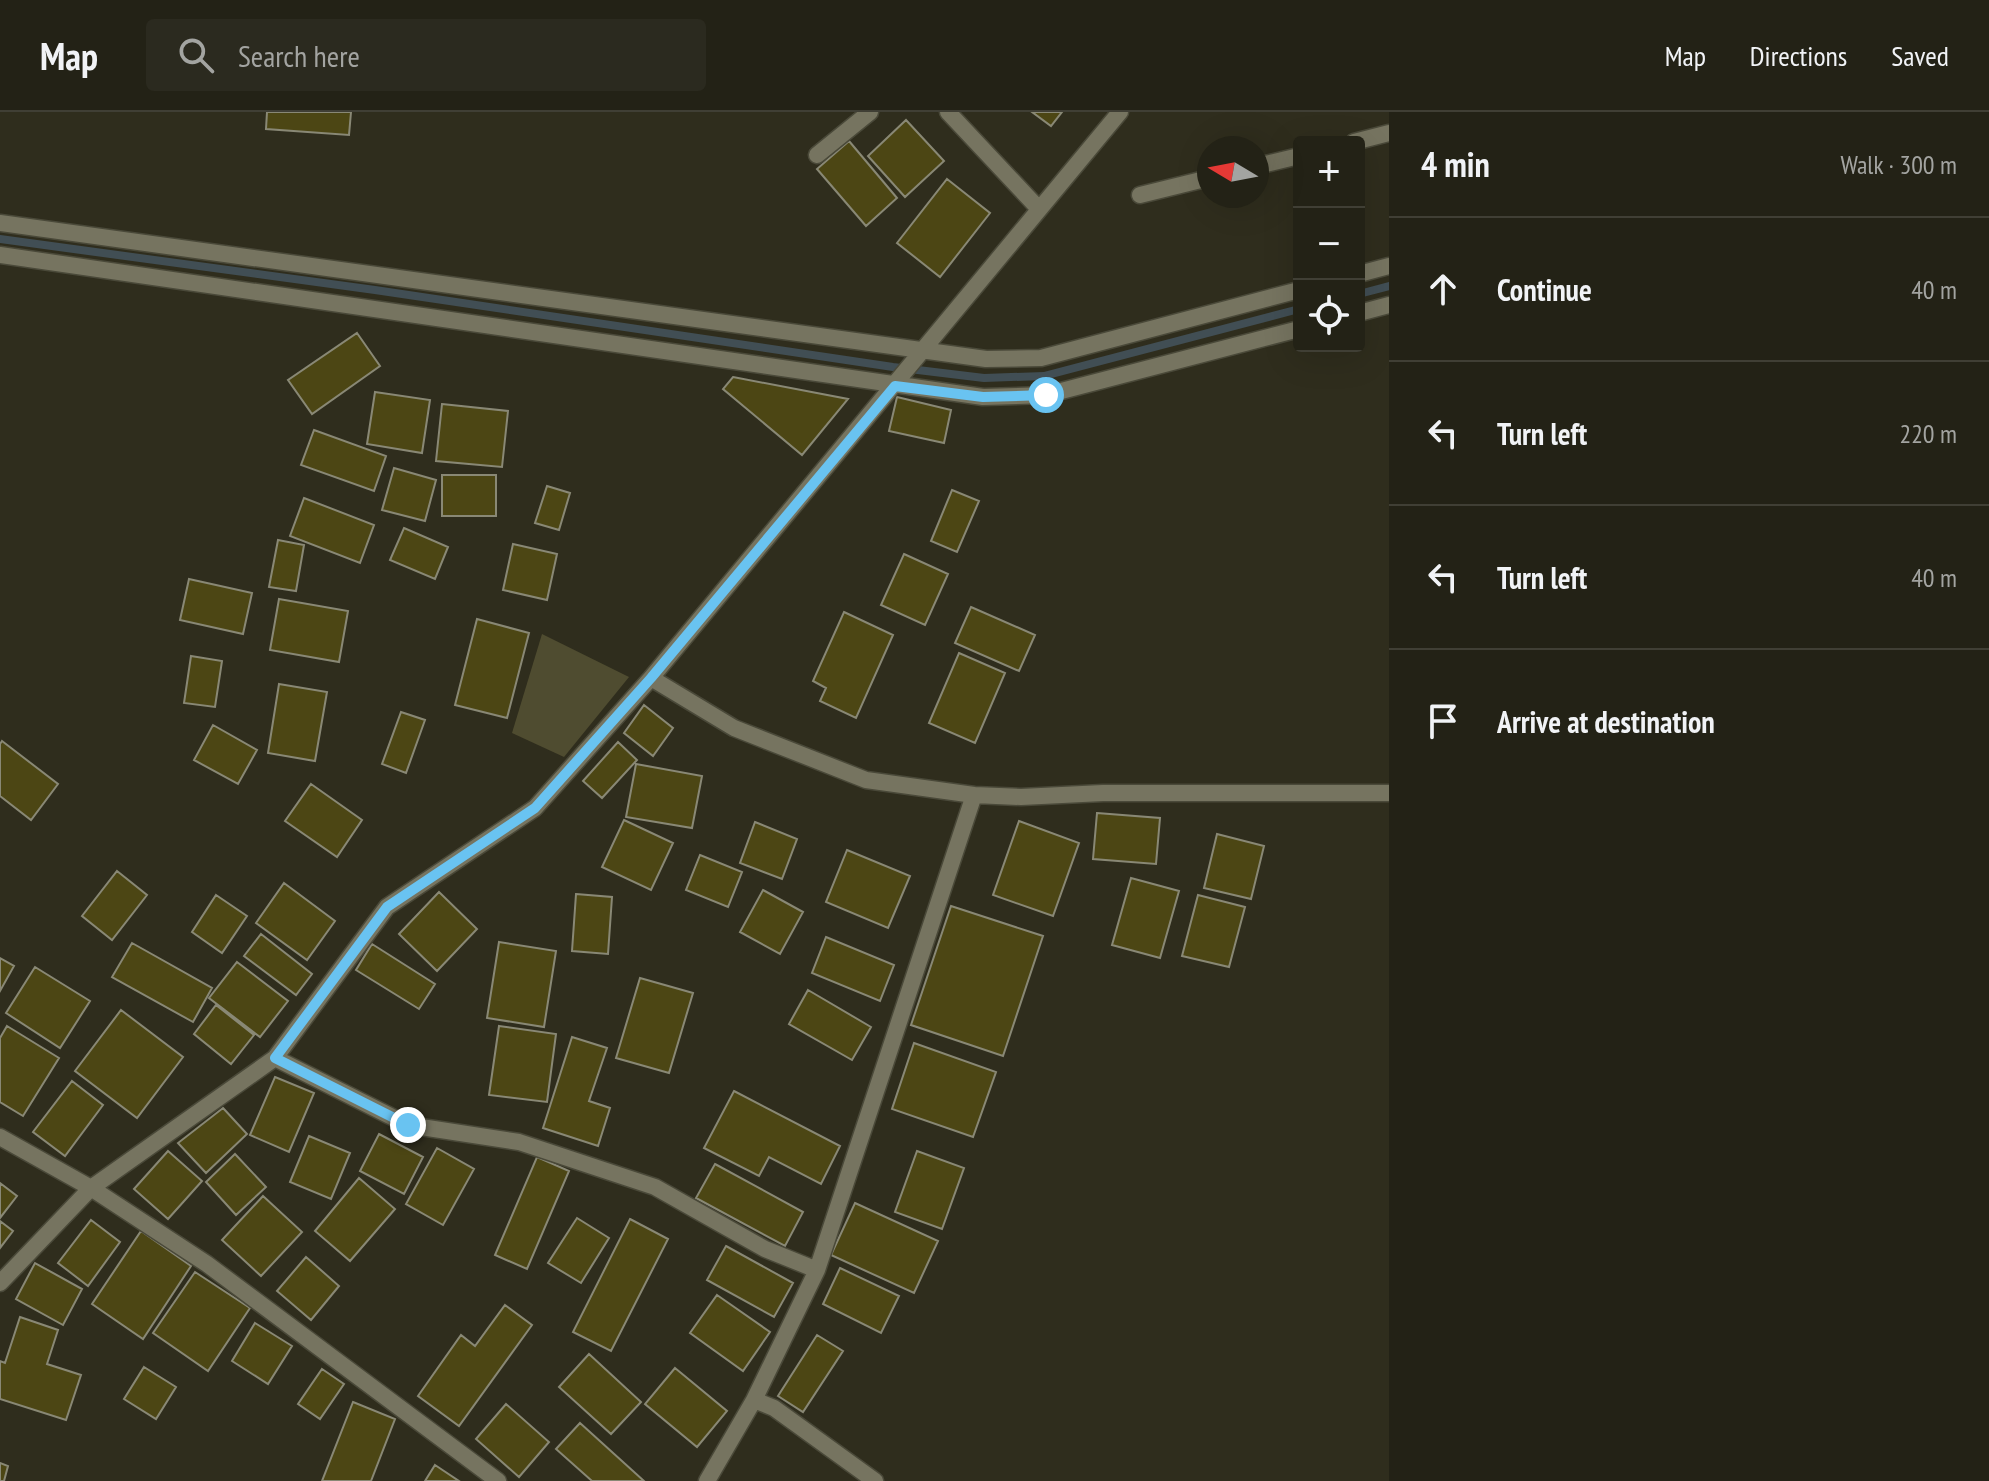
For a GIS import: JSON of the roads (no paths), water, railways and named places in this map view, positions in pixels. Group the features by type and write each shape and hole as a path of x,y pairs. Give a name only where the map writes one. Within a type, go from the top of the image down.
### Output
{"street":[{"path":"817,155 870,112"},
{"path":"948,112 1039,209"},
{"path":"0,1283 34,1244 91,1188 275,1058 387,907 535,808 651,678 1120,112"},
{"path":"1365,139 1389,133"},
{"path":"1269,163 1293,157"},
{"path":"1140,195 1197,181"},
{"path":"0,223 921,354 986,359 1041,358 1293,292"},
{"path":"0,255 899,380 983,397 1046,395 1293,331"},
{"path":"1365,272 1389,266"},
{"path":"1365,311 1389,305"},
{"path":"651,678 734,728 866,780 974,795 1021,797 1103,793 1389,793"},
{"path":"707,1481 754,1400 817,1270 974,795"},
{"path":"275,1058 408,1125 519,1142 655,1187 765,1249 817,1270"},
{"path":"0,1137 91,1188 207,1264 498,1481"},
{"path":"754,1400 774,1408 875,1481"}],"waterway":[{"path":"0,239 984,378 1044,376 1293,311"},
{"path":"1365,292 1389,286"}]}
